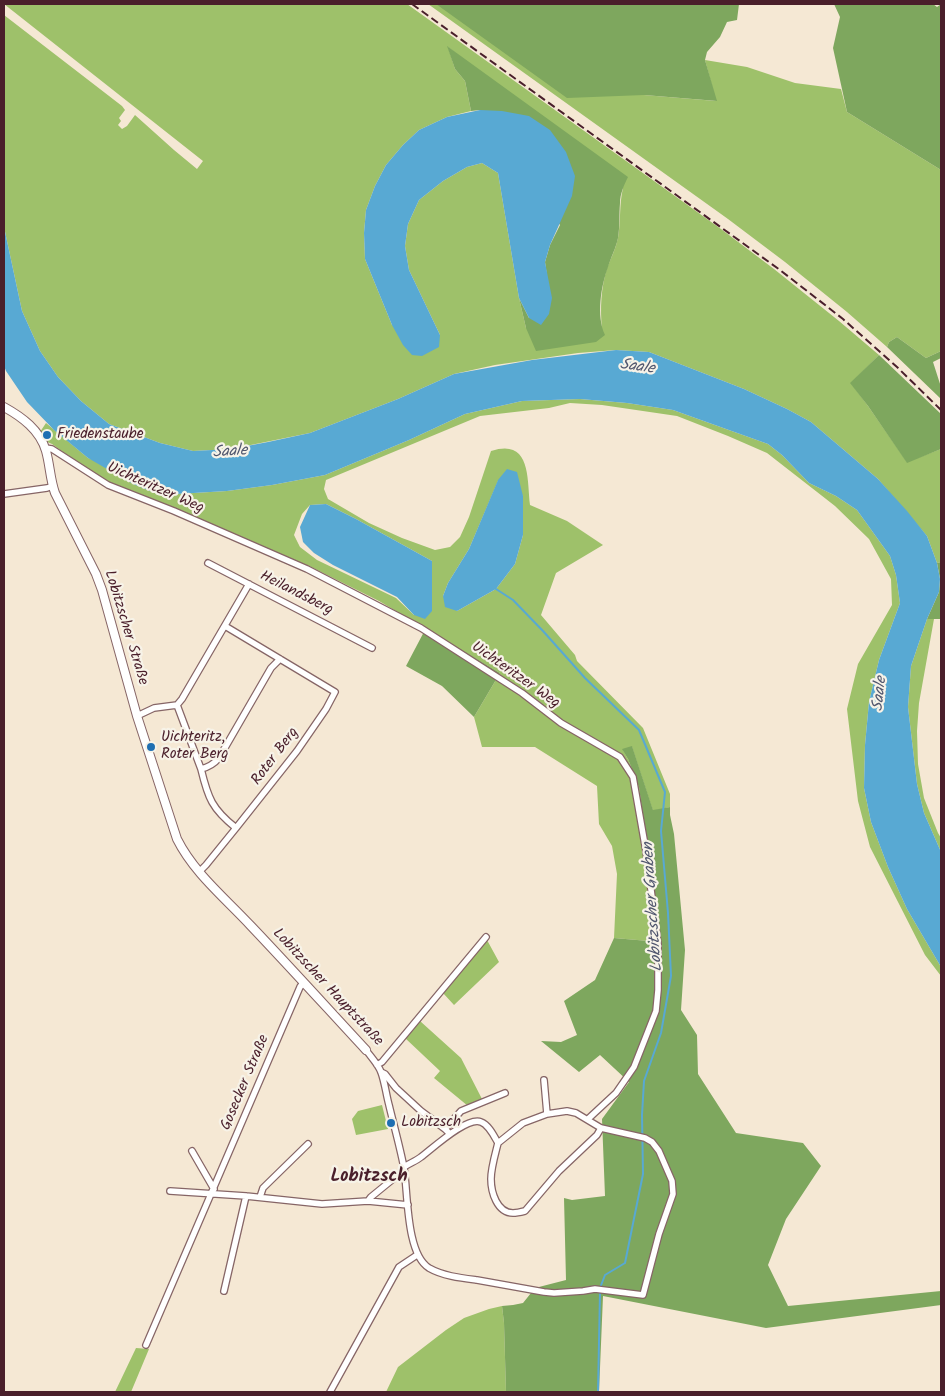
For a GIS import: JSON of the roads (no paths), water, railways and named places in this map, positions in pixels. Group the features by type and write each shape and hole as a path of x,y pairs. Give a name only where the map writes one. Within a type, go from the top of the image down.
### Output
{"street":[{"name":"Lobitzscher Straße","path":"4,407 32,428 43,442 53,486 102,590 137,716 177,839 199,872"},
{"name":"Uichteritzer Weg","path":"45,448 52,449 108,485 174,511 308,569 422,628 522,693 561,723 620,757 633,777 646,851 658,944 658,990 656,1011 634,1067 616,1093 588,1120"},
{"path":"4,494 53,486"},
{"name":"Heilandsberg","path":"208,563 372,648"},
{"path":"137,716 154,708 177,705 249,584"},
{"name":"Roter Berg","path":"224,626 335,692 326,709 297,751 236,828"},
{"path":"201,769 210,766 219,758 271,668 280,659"},
{"path":"177,705 212,803 220,814 236,828 199,872"},
{"name":"Lobitzscher Hauptstraße","path":"199,872 366,1050 376,1063 381,1072 404,1166 411,1231 417,1255"},
{"path":"376,1063 382,1062 486,937"},
{"name":"Gosecker Straße","path":"146,1345 303,983"},
{"path":"381,1072 421,1111 447,1132"},
{"path":"544,1080 547,1114"},
{"path":"404,1166 420,1158 447,1132 462,1111 505,1093"},
{"path":"330,1392 398,1267 417,1255 428,1267 452,1276 554,1293 594,1288 643,1294 673,1194 672,1181 652,1142 601,1128 576,1113 567,1111 547,1114 523,1123 498,1143 491,1180 495,1198 502,1208 512,1213 525,1211 559,1171 597,1135 601,1128"},
{"path":"447,1132 471,1122 482,1122 489,1128 498,1143"},
{"path":"260,1197 263,1188 308,1144"},
{"path":"192,1152 213,1191"},
{"path":"368,1201 398,1175 405,1174"},
{"path":"170,1191 213,1191 322,1204 368,1201 408,1205"},
{"path":"224,1291 246,1196"}],"water":[{"path":"480,110 502,111 529,116 550,130 566,152 575,176 572,196 550,245 545,262 552,298 549,314 541,325 529,318 519,298 498,173 482,163 467,167 443,181 419,200 408,224 405,246 409,270 440,335 439,347 422,356 412,355 403,345 392,325 365,259 364,233 366,210 375,186 386,165 419,130 447,117"},
{"name":"Saale","path":"4,227 22,311 40,351 58,377 81,401 109,424 160,443 193,451 231,449 310,433 398,399 454,374 532,360 616,350 649,352 744,389 811,422 878,479 907,511 927,536 937,563 940,579 939,592 927,619 911,666 908,707 917,784 924,813 941,852 941,967 907,909 888,867 871,822 864,788 869,702 879,660 900,603 896,575 890,556 857,510 836,496 809,483 782,455 768,444 673,410 627,403 580,399 522,401 465,414 325,475 227,491 177,494 155,493 133,484 88,458 54,430 27,402 6,371 4,366"},
{"path":"507,469 517,472 523,496 523,535 515,564 496,589 457,611 445,607 443,596 448,583 469,549 498,480"},
{"path":"326,504 432,561 432,611 425,619 414,615 397,597 333,565 314,553 303,542 300,527 310,505"}],"waterway":[{"name":"Lobitzscher Graben","path":"496,589 513,600 585,678 639,730 665,792 661,831 671,976 661,1033 644,1081 642,1115 643,1174 625,1263 605,1275 600,1288"},
{"name":"Lobitzscher Graben","path":"598,1392 600,1292"}],"railway":[{"path":"412,4 780,270 843,319 897,367 941,410"}],"place":[{"name":"Friedenstaube","path":"47,435"},
{"name":"Uichteritz, Roter Berg","path":"151,747"},
{"name":"Lobitzsch","path":"391,1123"}],"district":[{"name":"Lobitzsch","path":"369,1178"}]}
